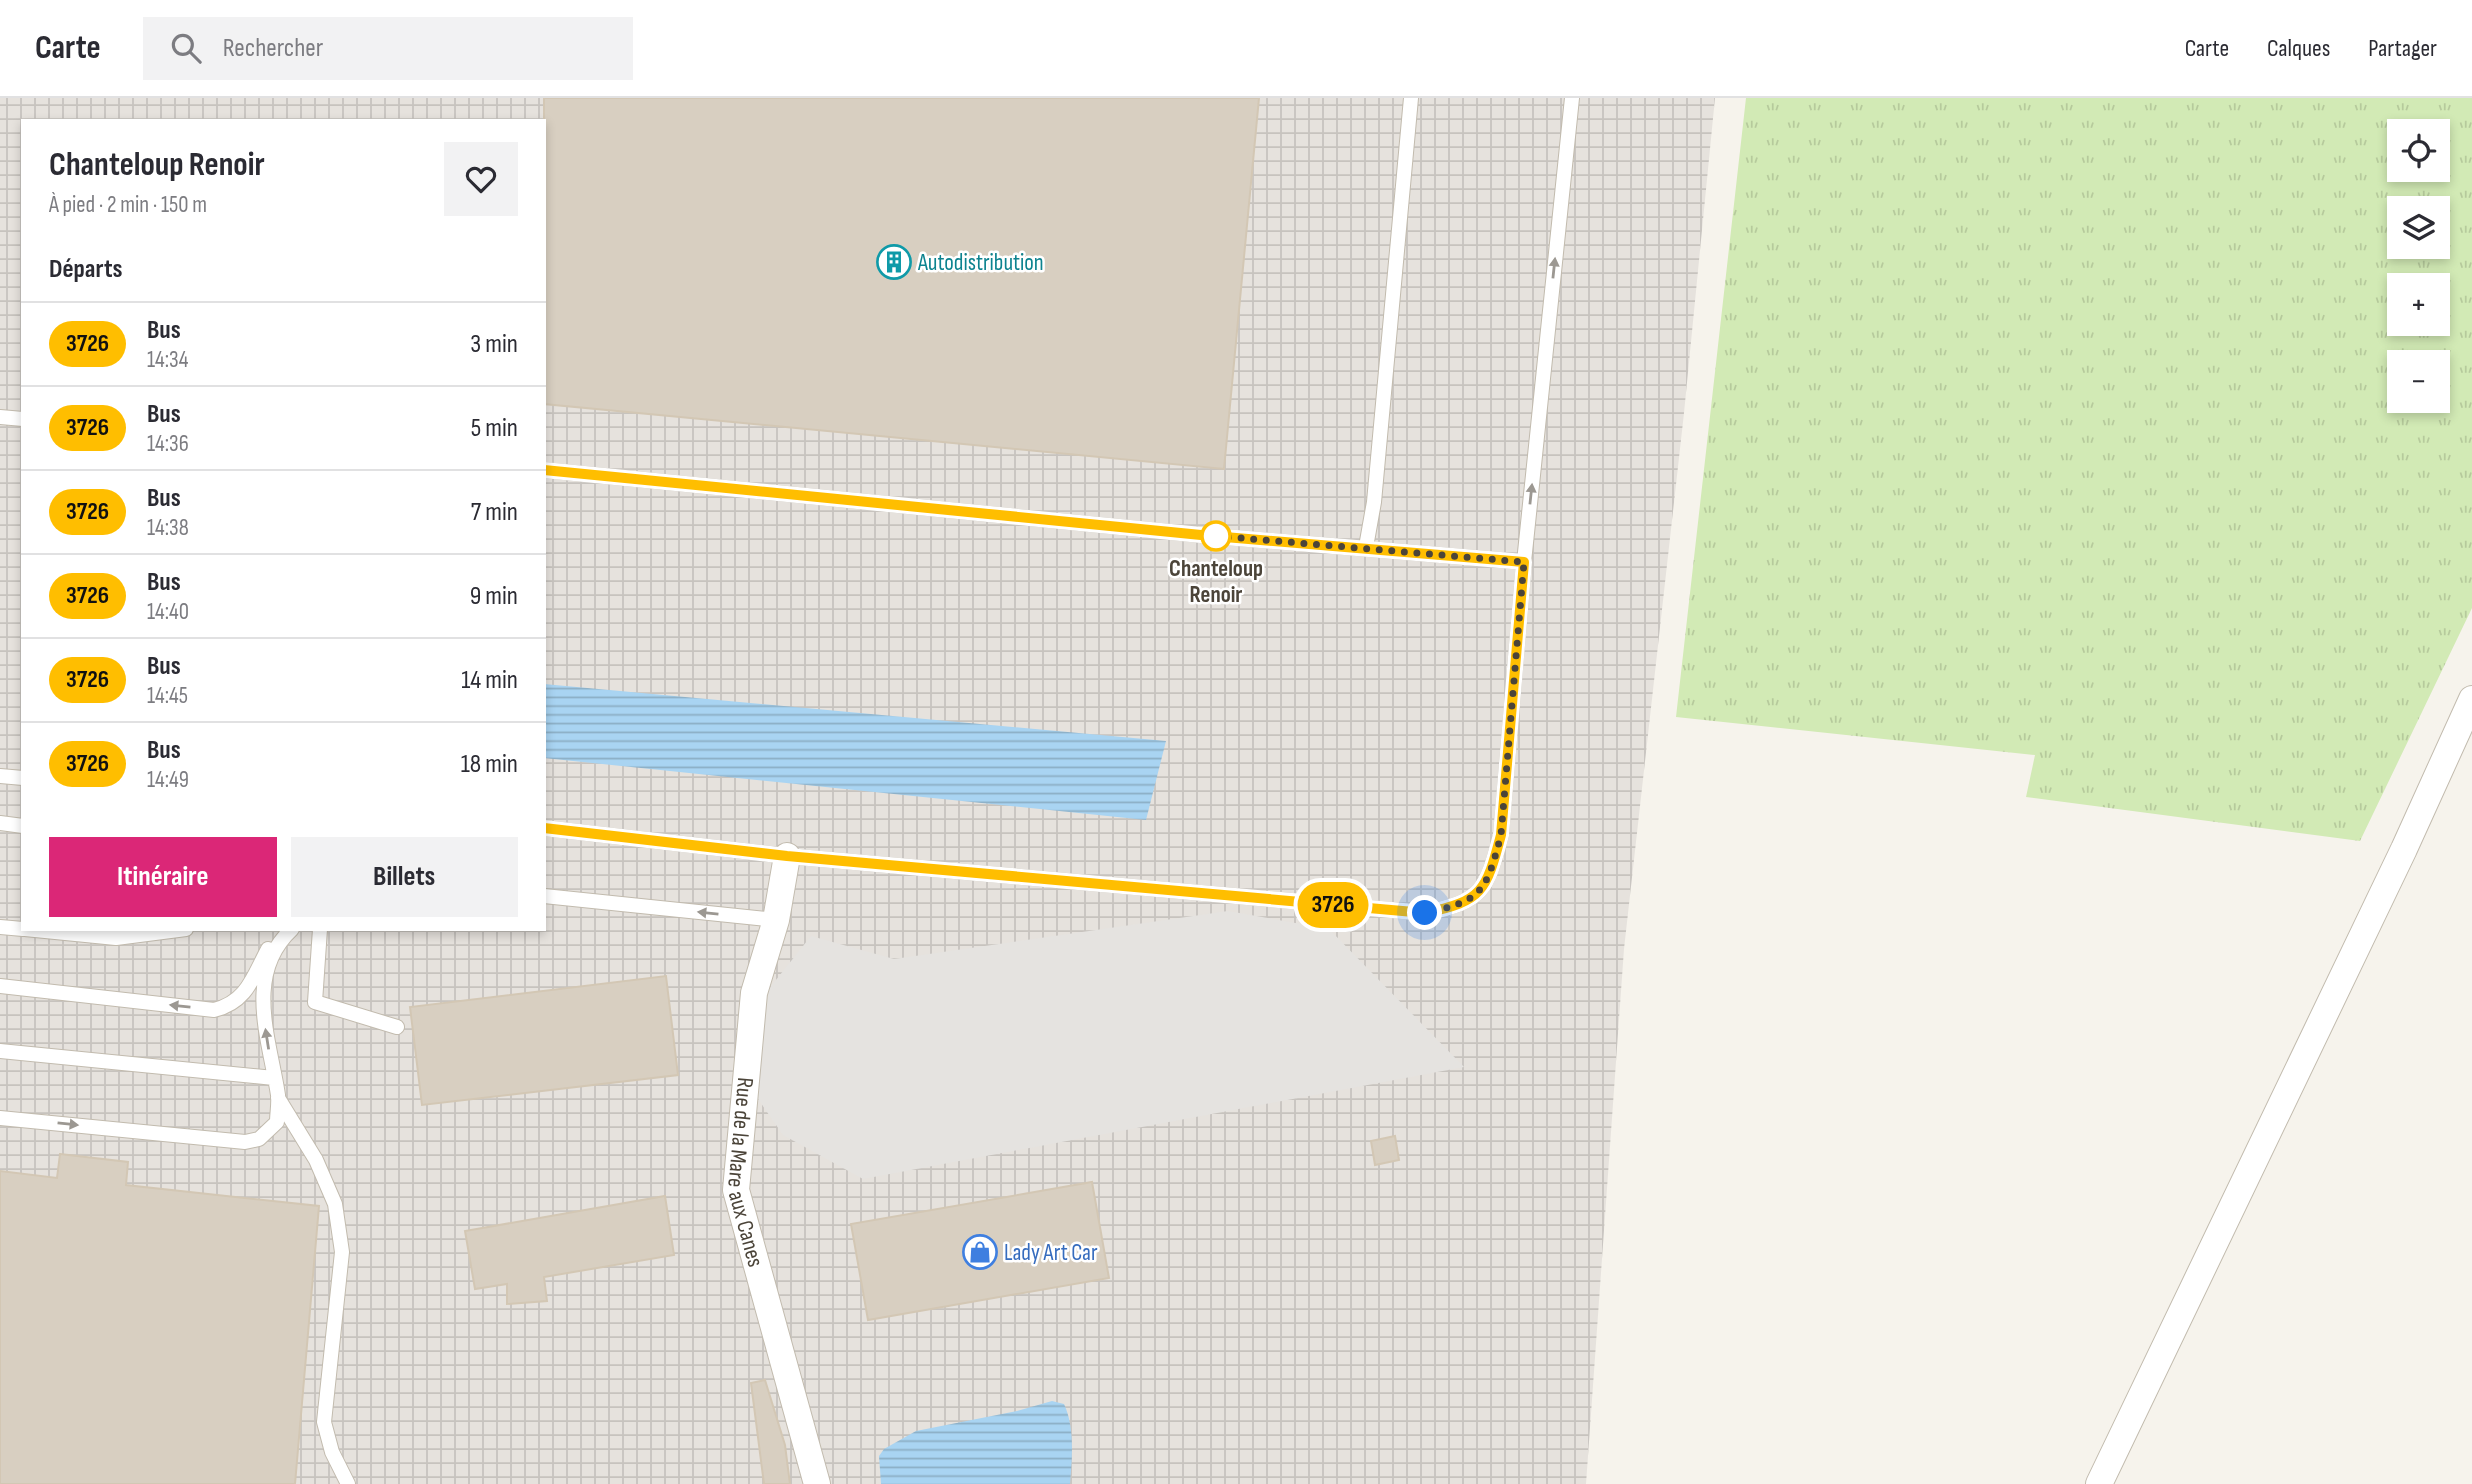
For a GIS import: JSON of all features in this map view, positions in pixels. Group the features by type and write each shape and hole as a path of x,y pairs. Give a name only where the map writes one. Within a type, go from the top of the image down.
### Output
{"street":[{"path":"2099,1484 2404,849 2472,699"},
{"name":"Rue de la Mare aux Canes","path":"787,856 776,920 754,993 736,1190 817,1484"}],"lane":[{"path":"1366,547 1376,488 1411,98"},
{"path":"546,828 787,856 1425,913 1456,906 1479,893 1492,867 1501,835 1524,562 1572,98"},
{"path":"0,417 21,419"},
{"path":"546,470 1210,536 1524,562"},
{"path":"0,776 21,778"},
{"path":"0,823 21,826"},
{"path":"546,896 776,920"},
{"path":"0,927 21,929"},
{"path":"44,931 116,938 171,931"},
{"path":"0,986 214,1010 230,1006 245,992 277,931"},
{"path":"0,1118 245,1142 259,1139 277,1122 278,1098 266,1038 264,983 271,961 284,936 290,931"},
{"path":"320,931 315,1002 397,1027"},
{"path":"0,1051 274,1078"},
{"path":"278,1098 316,1160 334,1204 342,1252 324,1422 332,1452 348,1484"}],"shaded area":[{"path":"0,98 1715,98 1684,413 1624,949 1586,1484 0,1484"},
{"path":"1228,911 1329,929 1464,1067 863,1179 783,1135 756,1096 764,995 811,936 894,959"}],"green space":[{"path":"1746,98 2472,98 2472,608 2360,841 2026,797 2035,755 1676,717"}],"water":[{"path":"546,684 1166,741 1146,820 546,758"},
{"path":"1052,1401 1064,1404 1070,1423 1070,1484 881,1484 879,1456 884,1449 916,1431 1017,1411"}],"building":[{"name":"Autodistribution","path":"544,98 1259,98 1224,469 546,404"},
{"path":"666,976 678,1075 422,1105 410,1007"},
{"path":"1395,1136 1399,1160 1375,1165 1371,1141"},
{"path":"60,1154 128,1162 126,1185 319,1206 295,1484 0,1484 0,1171 57,1178"},
{"path":"1092,1182 1109,1278 868,1320 851,1224"},
{"path":"665,1196 674,1255 544,1277 547,1301 507,1304 507,1284 475,1289 465,1231"},
{"path":"765,1380 785,1445 790,1484 764,1484 751,1383"}],"bus line":[{"name":"3726","path":"546,470 1201,535 1524,562 1501,835 1492,867 1479,893 1456,906 1425,913 787,856 546,828"}],"place":[{"name":"Autodistribution","path":"894,262"},
{"name":"Chanteloup Renoir","path":"1216,536"},
{"name":"Lady Art Car","path":"980,1252"}],"route":[{"path":"1216,536 1524,562 1501,835 1492,867 1479,893 1456,906 1425,913"}]}
